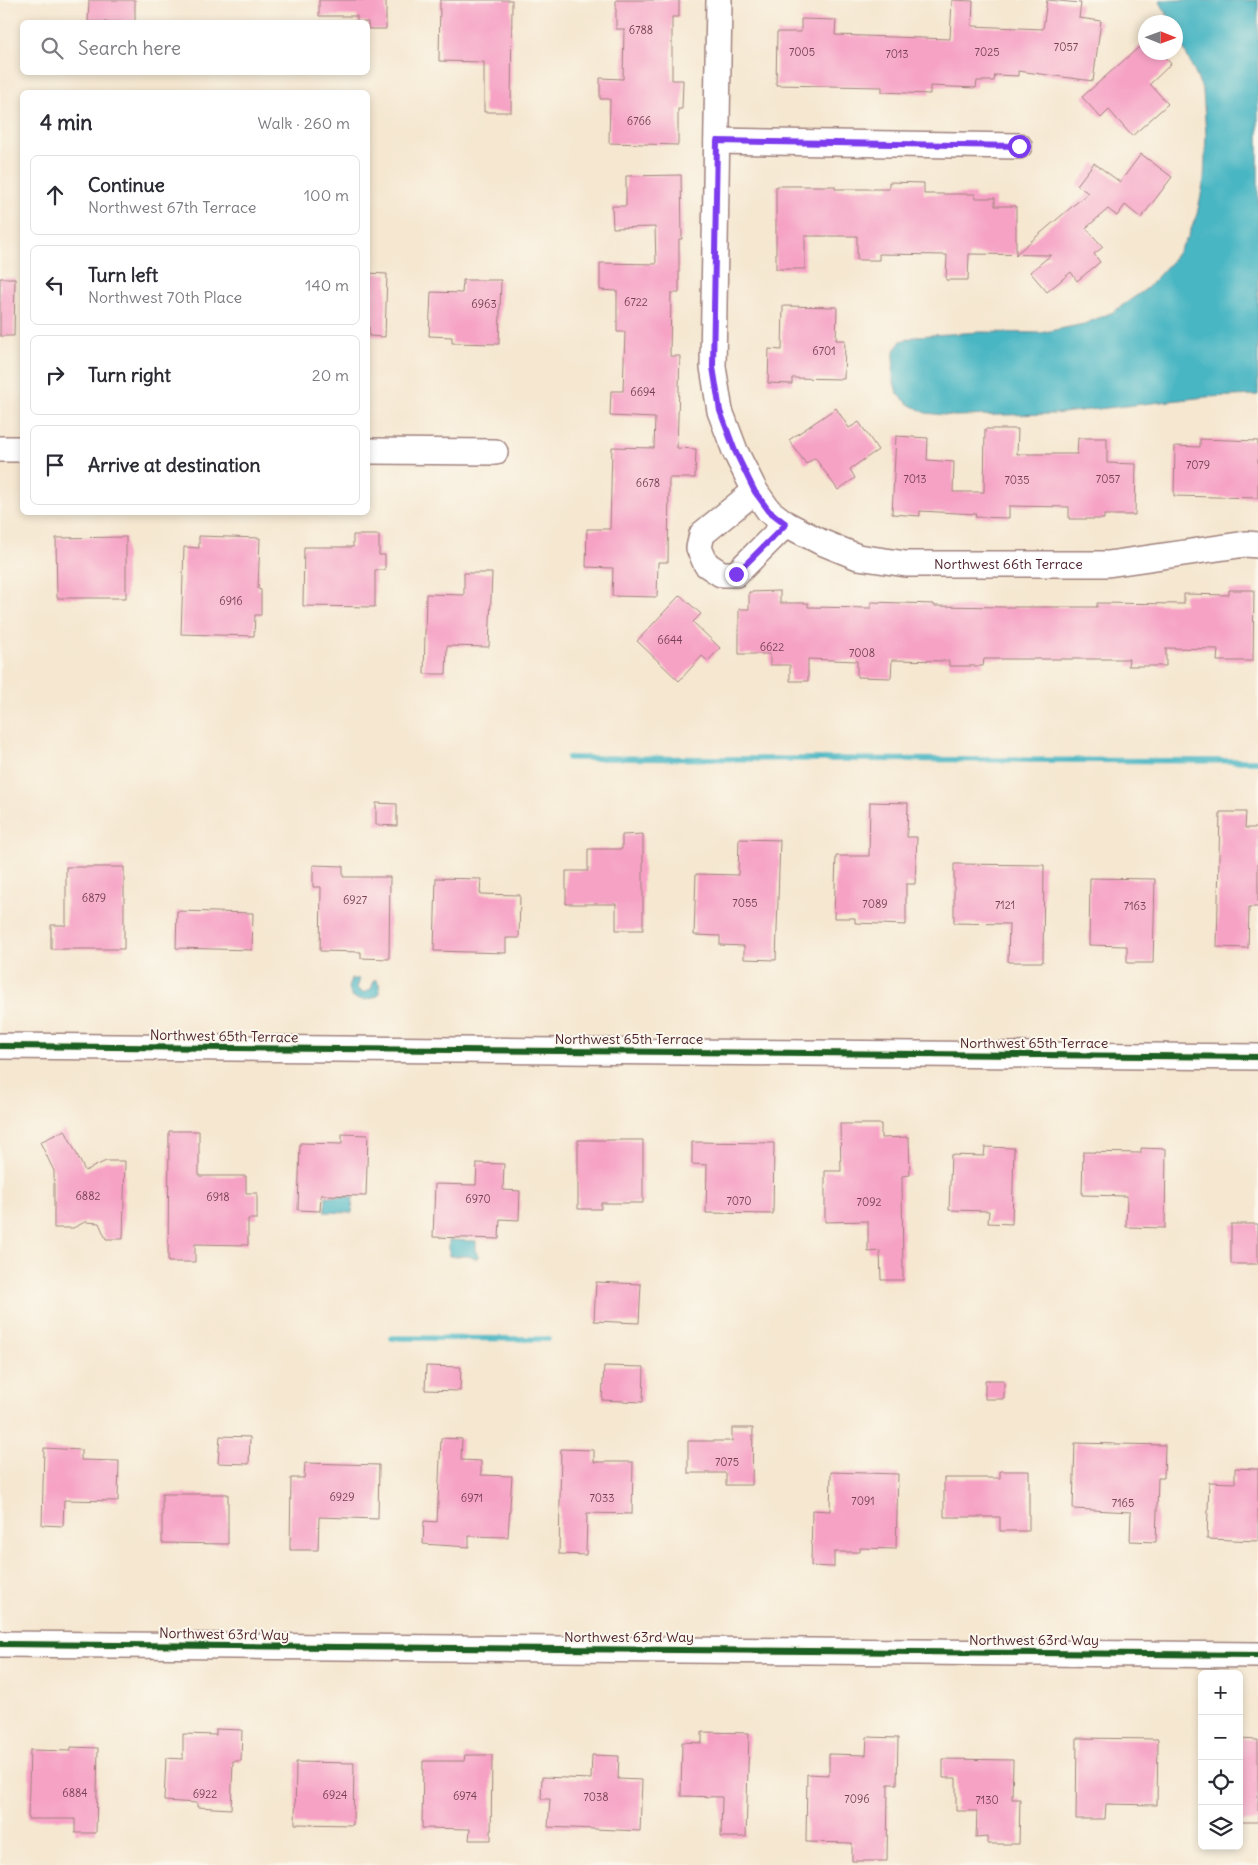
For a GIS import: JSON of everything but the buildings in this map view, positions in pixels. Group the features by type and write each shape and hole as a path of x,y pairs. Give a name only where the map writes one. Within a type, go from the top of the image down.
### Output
{"street":[{"path":"720,0 717,141 1019,146"},
{"name":"Northwest 66th Terrace","path":"717,141 713,367 720,411 735,451 770,509 821,542 858,557 906,564 1108,564 1246,544 1258,545"},
{"path":"0,449 20,449"},
{"path":"370,451 495,452"},
{"name":"Northwest 65th Terrace","path":"0,1046 1258,1057"},
{"name":"Northwest 63rd Way","path":"0,1644 1258,1655"}],"water":[{"path":"1159,0 1258,0 1258,395 1206,397 1053,414 954,416 926,413 907,403 897,393 893,378 894,351 901,341 917,336 980,332 1040,333 1084,324 1113,312 1146,289 1171,262 1188,237 1197,214 1204,180 1206,135 1203,91 1183,47 1183,15 1167,15"},
{"path":"351,979 360,979 357,988 363,993 371,989 375,979 380,985 379,995 366,1000 352,997 348,988"},
{"path":"326,1196 353,1197 352,1213 325,1212"},
{"path":"449,1240 476,1241 476,1252 479,1257 475,1259 469,1256 449,1256"}],"waterway":[{"path":"568,758 1258,761"},
{"path":"392,1338 548,1339"}],"cycle path":[{"path":"0,1046 1258,1057"},
{"path":"0,1644 1258,1655"}],"route":[{"path":"736,574 786,524 769,511 755,492 735,451 720,411 713,367 717,141 1019,146"}]}
